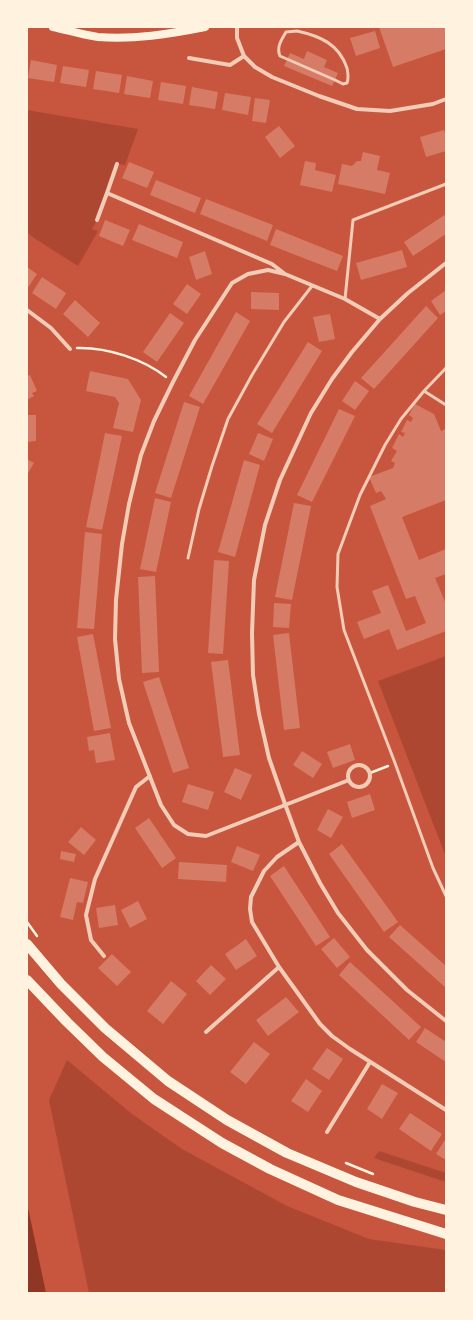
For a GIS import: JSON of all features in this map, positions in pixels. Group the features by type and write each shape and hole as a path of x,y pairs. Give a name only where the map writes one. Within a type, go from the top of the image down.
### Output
{"main road":[{"path":"52,27 98,37 134,37 174,33 205,27"},
{"path":"27,944 61,984 105,1028 168,1081 227,1120 287,1153 342,1176 415,1202 446,1210"},
{"path":"27,980 103,1057 154,1099 222,1144 270,1169 338,1200 446,1234"}],"street":[{"path":"237,27 237,38 244,56 255,67 272,77 319,96 357,109 390,111 433,104 446,99"},
{"path":"189,58 230,65 244,56"},
{"path":"97,220 117,164"},
{"path":"107,193 272,264 285,274"},
{"path":"446,263 408,293 380,319 352,352 332,379 312,413 280,480 265,525 254,580 253,675 259,714 269,758 299,842 320,883 338,913 367,950 408,990 446,1021"},
{"path":"349,780 206,836 188,834 174,825 161,805 130,723 119,679 115,639 116,600 122,544 141,455 154,421 195,340 232,283 248,274 268,270 285,274 345,299 380,319"},
{"path":"27,310 51,328 70,349"},
{"path":"359,765 365,766 369,770 369,781 364,786 358,788 349,780 349,772 354,767 359,765"},
{"path":"104,956 91,940 86,915 95,879 136,787 150,776"},
{"path":"299,842 277,856 264,871 251,898 250,908 252,922 279,968 320,1024 338,1040 370,1062 446,1110"},
{"path":"206,1032 279,968"},
{"path":"327,1132 370,1062"}],"lane":[{"path":"285,27 286,32 278,52 280,56 343,84 347,83 349,79 348,72 338,50 313,34 297,31 286,32"},
{"path":"345,299 353,220 446,184"},
{"path":"188,558 199,509 228,419 252,375 284,322 312,286"},
{"path":"446,368 401,418 385,445 360,495 338,554 337,587 344,630 396,763 432,868 446,896"},
{"path":"424,391 446,405"}],"path":[{"path":"70,349 83,348 112,352 140,361 156,369 173,382"},
{"path":"370,773 396,763"},
{"path":"27,923 42,942"},
{"path":"344,1162 380,1176"}],"shaded area":[{"path":"27,110 138,129 125,165 118,164 97,220 92,229 98,231 78,266 27,232"},
{"path":"446,656 446,857 378,681"},
{"path":"67,1060 132,1114 182,1149 287,1206 369,1239 446,1250 446,1293 89,1293 49,1100"},
{"path":"379,1151 446,1173 446,1182 374,1158"},
{"path":"27,1203 46,1293 27,1293"}],"building":[{"path":"379,27 446,27 446,49 393,67"},
{"path":"375,31 380,48 356,56 350,38"},
{"path":"307,51 327,60 324,67 338,73 332,86 284,66 290,53 304,59"},
{"path":"31,60 57,65 54,82 28,78"},
{"path":"63,66 89,70 86,87 60,83"},
{"path":"96,71 122,75 119,93 93,89"},
{"path":"127,76 153,81 150,98 124,94"},
{"path":"161,82 186,86 183,104 158,100"},
{"path":"192,87 218,92 215,109 189,105"},
{"path":"225,93 251,97 248,115 222,110"},
{"path":"255,98 270,100 266,123 252,121"},
{"path":"279,126 295,146 280,158 265,137"},
{"path":"444,130 446,137 446,151 426,157 420,137"},
{"path":"363,152 380,156 377,170 390,173 385,194 338,184 342,164 352,166 357,161 361,161"},
{"path":"305,161 316,163 315,170 336,175 332,192 300,185"},
{"path":"129,162 154,172 147,188 122,178"},
{"path":"156,180 201,198 195,213 150,195"},
{"path":"206,199 273,225 267,241 200,214"},
{"path":"446,214 446,234 413,256 404,242"},
{"path":"105,220 130,230 123,246 99,236"},
{"path":"139,224 183,242 177,258 132,240"},
{"path":"276,229 343,256 337,271 270,245"},
{"path":"402,250 407,267 361,280 356,263"},
{"path":"205,251 212,274 196,280 189,257"},
{"path":"27,267 37,274 27,289"},
{"path":"42,277 66,293 56,309 32,293"},
{"path":"187,284 201,294 187,314 173,304"},
{"path":"446,290 446,311 440,315 431,301"},
{"path":"251,292 279,293 279,310 251,309"},
{"path":"75,300 100,323 88,337 63,314"},
{"path":"426,306 438,318 374,389 361,378"},
{"path":"236,312 250,321 203,404 189,396"},
{"path":"170,313 184,323 157,362 143,352"},
{"path":"330,314 335,339 319,342 313,317"},
{"path":"308,342 322,351 272,433 257,424"},
{"path":"90,371 128,379 141,400 133,432 113,428 119,403 115,397 86,391"},
{"path":"30,375 37,391 32,393 34,396 27,400 27,376"},
{"path":"355,381 369,391 355,410 342,401"},
{"path":"184,402 200,407 171,498 155,493"},
{"path":"415,404 434,414 441,431 446,429 446,500 402,517 419,560 446,549 446,574 435,578 446,604 446,631 397,650 389,629 364,639 357,622 381,613 372,591 388,585 406,631 426,623 415,596 406,599 370,506 386,499 381,491 376,493 369,477 393,468 395,463 391,461 397,451 392,448 399,434 403,437 405,433 401,432 407,420 411,422 413,418 409,415"},
{"path":"339,409 355,416 312,502 297,495"},
{"path":"27,415 36,415 36,441 27,442"},
{"path":"105,433 122,436 102,530 86,527"},
{"path":"258,433 273,439 264,461 249,454"},
{"path":"27,459 34,463 27,475"},
{"path":"244,460 260,465 235,557 218,552"},
{"path":"155,498 171,502 156,572 140,569"},
{"path":"294,503 311,506 292,600 275,597"},
{"path":"85,532 102,534 94,629 77,628"},
{"path":"214,560 229,561 223,654 208,653"},
{"path":"155,576 159,672 142,673 138,577"},
{"path":"274,603 291,604 289,628 273,627"},
{"path":"289,633 300,728 284,730 273,635"},
{"path":"93,634 111,728 94,731 77,637"},
{"path":"228,660 240,755 223,757 211,662"},
{"path":"159,677 189,768 173,773 143,682"},
{"path":"110,733 115,760 96,763 94,750 89,751 87,737"},
{"path":"350,744 355,760 333,768 327,752"},
{"path":"302,751 322,764 313,778 293,765"},
{"path":"235,768 252,775 241,800 224,792"},
{"path":"188,784 214,792 208,810 182,802"},
{"path":"370,794 375,810 352,818 347,802"},
{"path":"328,809 343,817 331,838 317,830"},
{"path":"149,818 176,858 162,868 135,828"},
{"path":"81,827 96,840 84,855 68,842"},
{"path":"342,844 398,922 384,932 329,854"},
{"path":"237,846 260,855 253,871 231,862"},
{"path":"61,851 76,854 74,862 60,859"},
{"path":"179,862 227,865 226,882 178,879"},
{"path":"284,866 330,937 316,946 270,876"},
{"path":"70,878 88,882 83,903 77,902 73,920 60,917"},
{"path":"138,901 147,919 130,928 121,910"},
{"path":"115,905 118,925 99,928 96,908"},
{"path":"400,925 446,966 446,988 389,937"},
{"path":"334,938 350,957 337,968 321,949"},
{"path":"246,939 257,956 236,970 225,954"},
{"path":"112,954 131,972 117,986 98,968"},
{"path":"350,962 421,1027 409,1040 339,975"},
{"path":"211,965 226,979 210,995 196,981"},
{"path":"171,981 187,994 163,1024 147,1011"},
{"path":"286,997 299,1012 268,1036 256,1020"},
{"path":"425,1028 446,1042 446,1062 416,1042"},
{"path":"254,1042 270,1054 246,1084 230,1072"},
{"path":"327,1048 343,1059 329,1080 312,1069"},
{"path":"306,1079 322,1091 308,1112 291,1101"},
{"path":"382,1084 398,1093 382,1119 367,1109"},
{"path":"410,1113 442,1134 431,1151 399,1129"},
{"path":"446,1138 446,1160 436,1154"}]}
